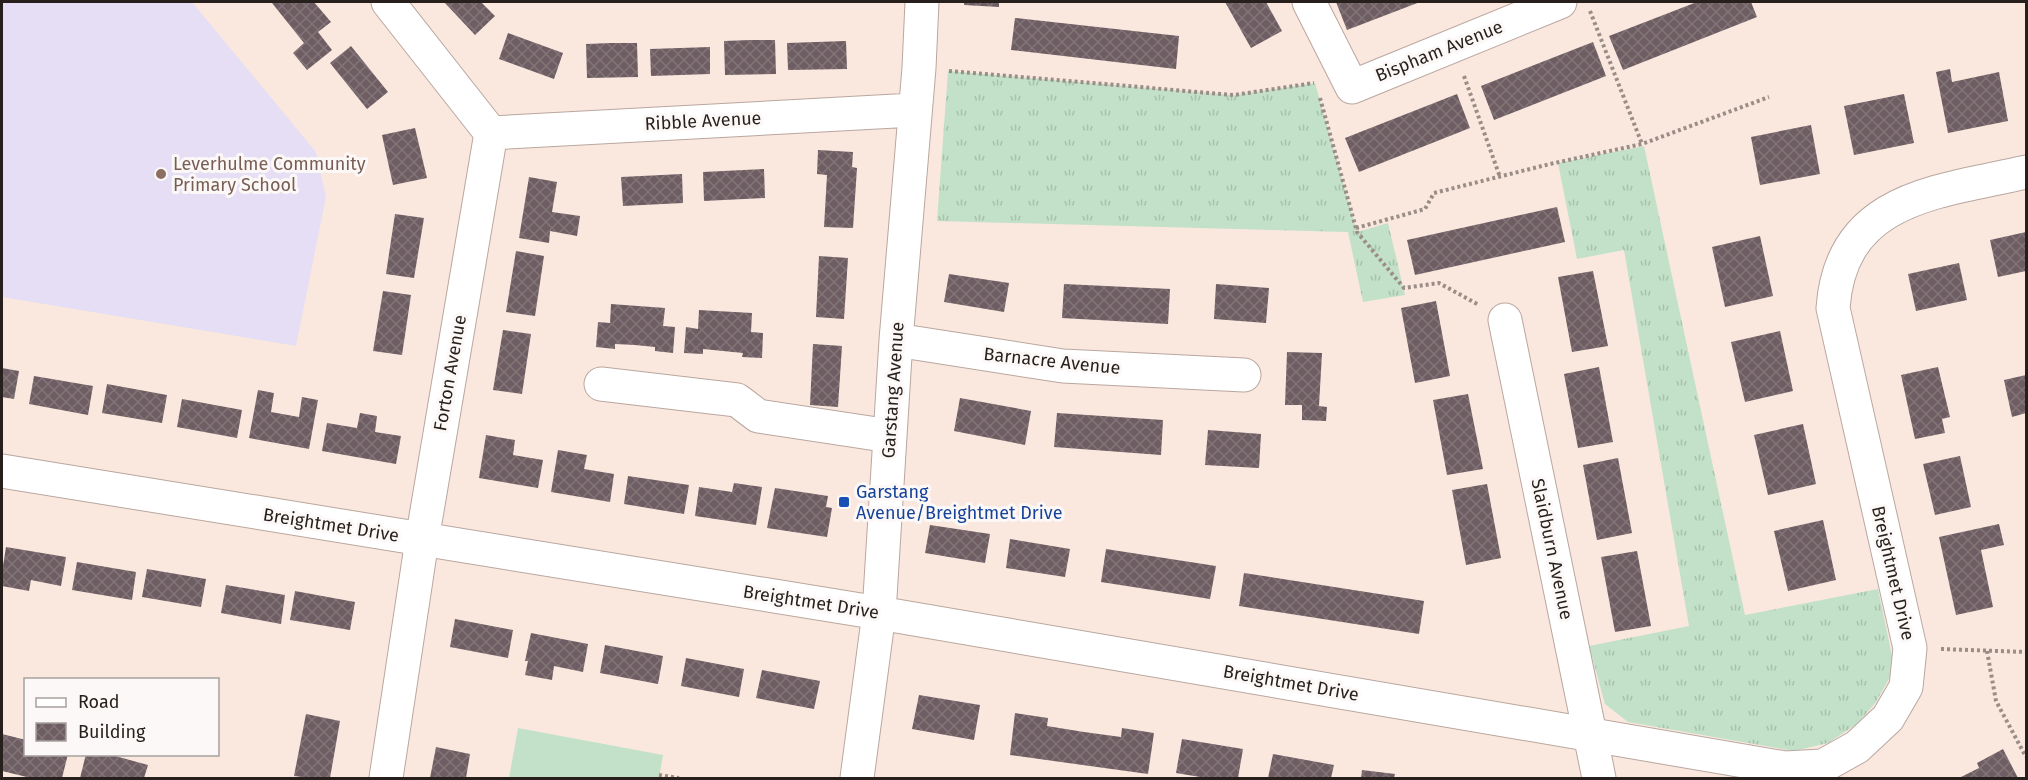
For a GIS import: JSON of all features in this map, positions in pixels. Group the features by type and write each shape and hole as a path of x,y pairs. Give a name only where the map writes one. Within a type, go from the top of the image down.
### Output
{"street":[{"path":"388,2 491,133"},
{"name":"Garstang Avenue","path":"857,778 879,613 896,340 919,68 922,2"},
{"name":"Bispham Avenue","path":"1309,2 1352,87 1560,2"},
{"name":"Ribble Avenue","path":"491,133 915,110"},
{"name":"Forton Avenue","path":"386,778 422,540 491,133"},
{"name":"Breightmet Drive","path":"2,471 879,613 1785,768 1823,766 1857,747 1888,718 1906,687 1910,648 1833,308 1834,288 1856,240 1877,218 1906,201 2026,172"},
{"name":"Slaidburn Avenue","path":"1505,320 1599,778"},
{"name":"Barnacre Avenue","path":"896,340 1063,366 1244,375"},
{"path":"601,384 737,400 758,416 890,436"}],"path":[{"path":"1587,2 1642,144"},
{"path":"1453,45 1500,177"},
{"path":"919,68 1234,95 1315,83 1358,232 1404,288 1439,283 1505,320"},
{"path":"1356,228 1425,209 1434,193 1642,144 1769,98"},
{"path":"1910,648 2026,652"},
{"path":"1987,651 1996,701 2026,757"},
{"path":"659,775 679,778"}],"shaded area":[{"name":"Leverhulme Community Primary School","path":"2,2 192,2 316,152 326,197 296,346 2,297"}],"green space":[{"path":"948,71 1234,95 1315,83 1357,232 1388,223 1405,295 1363,302 1348,232 937,221"},
{"path":"1644,146 1745,615 1878,589 1892,656 1890,677 1876,702 1857,724 1828,743 1794,751 1628,722 1605,704 1589,646 1689,626 1624,250 1577,259 1558,163"},
{"path":"518,728 663,755 659,778 509,778"}],"building":[{"path":"314,2 331,22 318,32 332,50 307,70 293,53 304,43 272,3"},
{"path":"444,2 481,2 495,16 475,35"},
{"path":"964,2 999,2 999,7 964,5"},
{"path":"1225,2 1266,2 1282,31 1251,48"},
{"path":"1336,2 1420,2 1347,30"},
{"path":"1697,2 1751,2 1757,17 1623,70 1609,36"},
{"path":"1015,18 1179,36 1176,69 1011,50"},
{"path":"508,33 563,53 554,79 499,59"},
{"path":"775,40 776,74 725,75 724,41"},
{"path":"846,41 847,69 788,70 787,43"},
{"path":"1593,42 1606,76 1494,120 1481,86"},
{"path":"637,43 638,77 587,78 586,44"},
{"path":"351,46 388,92 367,109 330,63"},
{"path":"710,47 710,74 651,76 650,49"},
{"path":"1950,69 1952,82 1999,72 2008,121 1948,133 1936,72"},
{"path":"1457,94 1470,128 1359,172 1345,138"},
{"path":"1904,94 1914,143 1854,155 1844,106"},
{"path":"1811,125 1820,174 1760,185 1751,137"},
{"path":"415,128 427,178 393,185 382,135"},
{"path":"818,150 853,152 852,167 857,168 853,228 824,227 827,175 817,174"},
{"path":"764,169 765,198 704,201 703,172"},
{"path":"682,174 683,203 623,206 621,177"},
{"path":"529,177 557,182 552,212 580,216 577,236 550,231 549,243 519,238"},
{"path":"1557,207 1565,242 1415,275 1407,240"},
{"path":"395,214 424,218 414,278 386,274"},
{"path":"2026,232 2026,271 1998,277 1990,240"},
{"path":"1760,236 1773,296 1725,307 1712,247"},
{"path":"516,251 544,256 535,316 506,312"},
{"path":"819,256 848,258 844,319 816,317"},
{"path":"1959,263 1967,300 1916,311 1908,274"},
{"path":"1593,271 1608,346 1572,352 1558,277"},
{"path":"949,274 1009,283 1004,312 944,302"},
{"path":"1064,284 1170,289 1168,324 1062,318"},
{"path":"1216,284 1269,288 1266,323 1214,319"},
{"path":"383,291 411,295 402,355 373,351"},
{"path":"1436,301 1450,376 1415,383 1401,308"},
{"path":"611,304 665,308 663,326 675,327 673,353 655,351 655,347 635,345 615,344 615,349 596,347 598,322 610,323"},
{"path":"699,310 752,313 751,332 763,333 762,358 742,357 743,353 703,349 703,354 684,353 686,327 698,329"},
{"path":"503,330 531,334 522,394 493,390"},
{"path":"1780,331 1793,391 1745,402 1731,342"},
{"path":"813,344 842,346 838,407 810,405"},
{"path":"1287,352 1322,353 1319,406 1327,407 1326,421 1302,420 1302,405 1285,405"},
{"path":"1599,367 1613,442 1578,448 1564,374"},
{"path":"1938,367 1950,417 1942,419 1945,433 1915,439 1901,375"},
{"path":"2,368 19,371 14,399 2,397"},
{"path":"2026,375 2026,413 2012,417 2004,380"},
{"path":"34,376 93,386 88,415 29,404"},
{"path":"107,384 167,395 162,423 102,413"},
{"path":"258,390 274,393 271,412 299,417 302,397 318,400 309,449 249,438"},
{"path":"1468,394 1483,469 1447,475 1433,400"},
{"path":"960,398 1031,411 1025,445 954,431"},
{"path":"182,399 242,410 237,438 177,427"},
{"path":"360,413 377,416 375,432 401,436 396,464 322,451 327,423 357,428"},
{"path":"1057,413 1163,420 1161,455 1054,447"},
{"path":"1803,424 1816,484 1768,495 1754,435"},
{"path":"1208,430 1261,434 1259,468 1205,465"},
{"path":"486,435 515,440 513,455 543,460 538,488 479,478"},
{"path":"558,450 587,455 584,469 614,474 610,502 551,492"},
{"path":"1960,456 1971,507 1935,515 1923,464"},
{"path":"1618,458 1632,533 1597,540 1583,465"},
{"path":"628,476 689,485 684,514 624,504"},
{"path":"734,483 762,487 756,525 695,516 699,487 732,492"},
{"path":"1487,484 1501,558 1466,565 1452,490"},
{"path":"775,488 828,496 826,507 832,508 827,537 767,528"},
{"path":"1823,520 1836,580 1788,591 1774,531"},
{"path":"1999,524 2004,545 1981,550 1993,607 1956,615 1939,537"},
{"path":"930,525 990,534 985,563 925,553"},
{"path":"1010,539 1070,549 1065,577 1006,568"},
{"path":"6,547 66,557 61,586 31,580 29,591 2,586"},
{"path":"1106,549 1216,566 1210,599 1101,582"},
{"path":"1637,551 1651,626 1615,632 1601,557"},
{"path":"77,562 136,572 132,600 72,590"},
{"path":"147,569 206,579 201,607 142,597"},
{"path":"1244,573 1424,601 1419,634 1239,606"},
{"path":"226,585 285,595 281,624 221,613"},
{"path":"295,591 355,602 350,630 290,620"},
{"path":"455,619 513,630 508,658 450,647"},
{"path":"531,633 588,644 583,672 554,666 552,680 525,675 528,661 525,661"},
{"path":"605,645 663,656 658,684 600,673"},
{"path":"686,658 744,669 739,697 681,686"},
{"path":"762,670 820,681 814,709 756,698"},
{"path":"919,695 980,705 974,740 912,729"},
{"path":"1015,713 1048,718 1047,726 1084,732 1121,737 1122,728 1154,733 1148,774 1010,755"},
{"path":"306,714 340,721 330,778 294,776"},
{"path":"2,734 24,740 24,756 68,756 62,778 31,778 2,771"},
{"path":"1182,739 1243,749 1238,778 1206,778 1176,773"},
{"path":"436,747 470,754 466,778 430,778"},
{"path":"2003,749 2018,778 1959,778 1979,768 1977,763"},
{"path":"1273,754 1334,765 1331,778 1268,778"},
{"path":"86,756 115,756 148,765 144,778 80,778"},
{"path":"1362,770 1395,774 1394,778 1361,778"}],"place":[{"name":"Leverhulme Community Primary School","path":"161,174"},
{"name":"Garstang Avenue/Breightmet Drive","path":"844,502"}]}
